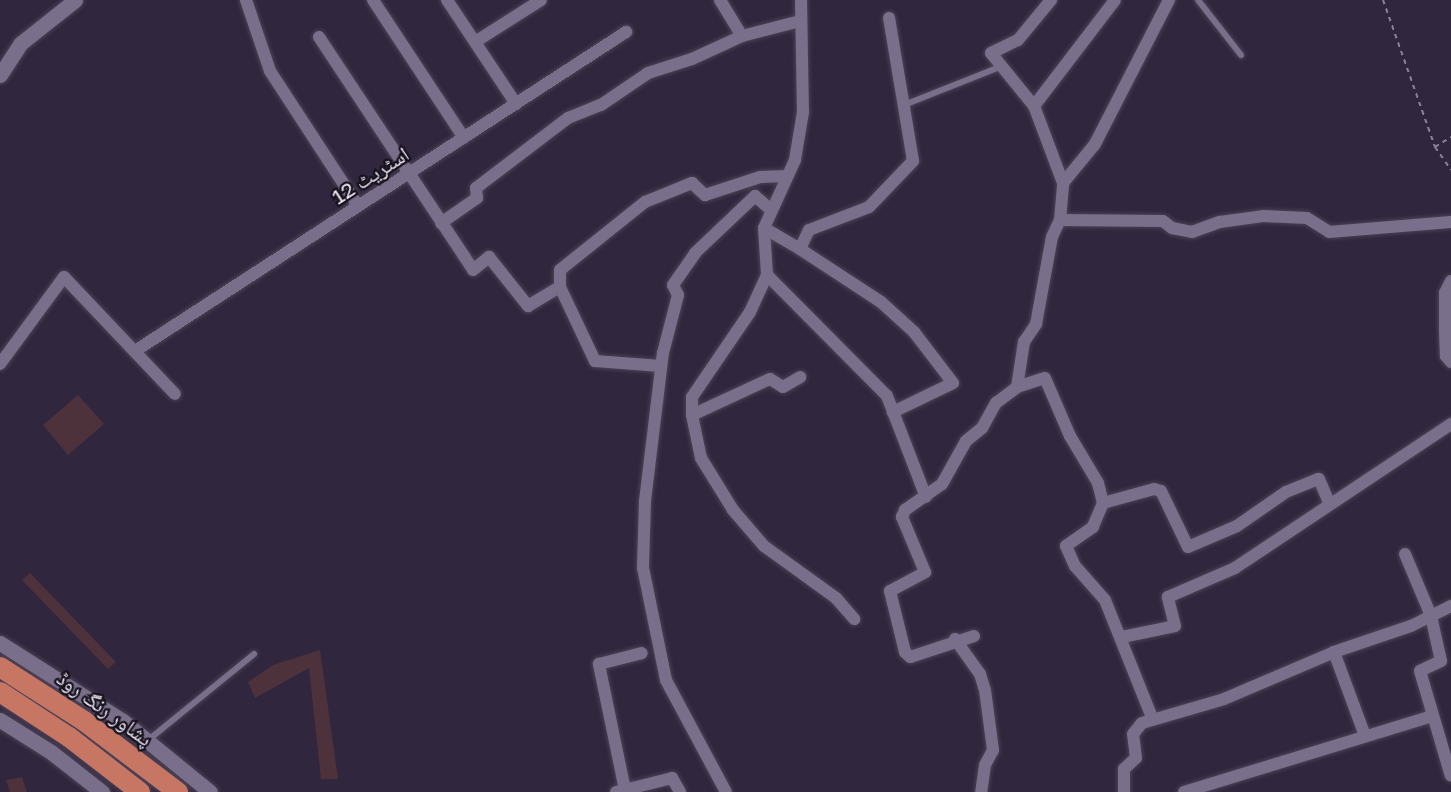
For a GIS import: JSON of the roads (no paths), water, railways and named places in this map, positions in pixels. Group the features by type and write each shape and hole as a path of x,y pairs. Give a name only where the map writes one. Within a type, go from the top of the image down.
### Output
{"highway":[{"name":"پشاور رنگ روڈ","path":"0,667 84,721 178,792"},
{"path":"0,692 69,737 140,792"}],"street":[{"path":"0,75 21,43 75,0"},
{"path":"246,0 270,71 358,206"},
{"path":"373,0 464,138"},
{"path":"447,0 516,104"},
{"path":"475,42 541,0"},
{"path":"720,0 742,36"},
{"path":"801,0 803,112 795,160 770,209 764,228 767,275 750,312 692,397 692,415 701,458 733,510 765,546 836,598 854,618"},
{"path":"1017,387 1024,342 1036,324 1052,237 1060,220 1063,183 1034,106 991,54 1018,40 1051,0"},
{"path":"1034,106 1114,0"},
{"path":"1063,183 1095,144 1169,0"},
{"path":"800,249 809,230 869,207 913,161 888,18"},
{"path":"441,223 477,198 476,188 568,118 601,105 648,73 692,60 742,36 800,21"},
{"name":"اسٹریٹ 12","path":"135,351 626,32"},
{"path":"319,37 407,174 473,270 489,257 528,306 560,287"},
{"path":"661,366 595,361 560,287 560,270 645,202 692,183 705,195 760,177 786,176"},
{"path":"726,792 666,680 644,568 645,501 661,366 678,295 673,285 689,261 755,196 770,209"},
{"path":"1060,220 1163,221 1172,228 1192,232 1220,222 1263,216 1307,218 1329,232 1451,222"},
{"path":"764,228 881,302 914,332 953,382 893,412"},
{"path":"767,275 887,396 926,497"},
{"path":"0,364 64,278 175,394"},
{"path":"1451,282 1445,293 1446,356 1451,362"},
{"path":"692,415 770,379 783,387 800,377"},
{"path":"974,636 955,639 910,657 905,652 890,593 892,588 924,574 902,517 905,510 942,484 954,458 966,441 982,428 996,403 1017,387 1038,378 1045,378 1051,384 1070,436 1098,483 1103,503 1093,527 1066,546 1076,566 1105,600 1122,637 1153,720"},
{"path":"1122,637 1175,626 1168,597 1235,568 1329,503 1451,424"},
{"path":"1103,503 1154,489 1161,491 1188,547 1237,526 1286,492 1319,479 1329,503"},
{"path":"1405,554 1431,616 1441,662 1420,671 1451,776"},
{"path":"1124,792 1124,769 1136,758 1133,734 1137,726 1224,699 1451,606"},
{"path":"955,639 980,675 985,690 993,750 985,765 981,792"},
{"path":"0,643 123,722 210,792"},
{"path":"1334,652 1365,736"},
{"path":"642,653 599,664 620,791 672,778 681,792"},
{"path":"1184,792 1432,716"},
{"path":"0,720 51,752 102,792"}],"lane":[{"path":"1198,0 1241,55"},
{"path":"903,105 1002,66"},
{"path":"146,741 254,654"}]}
